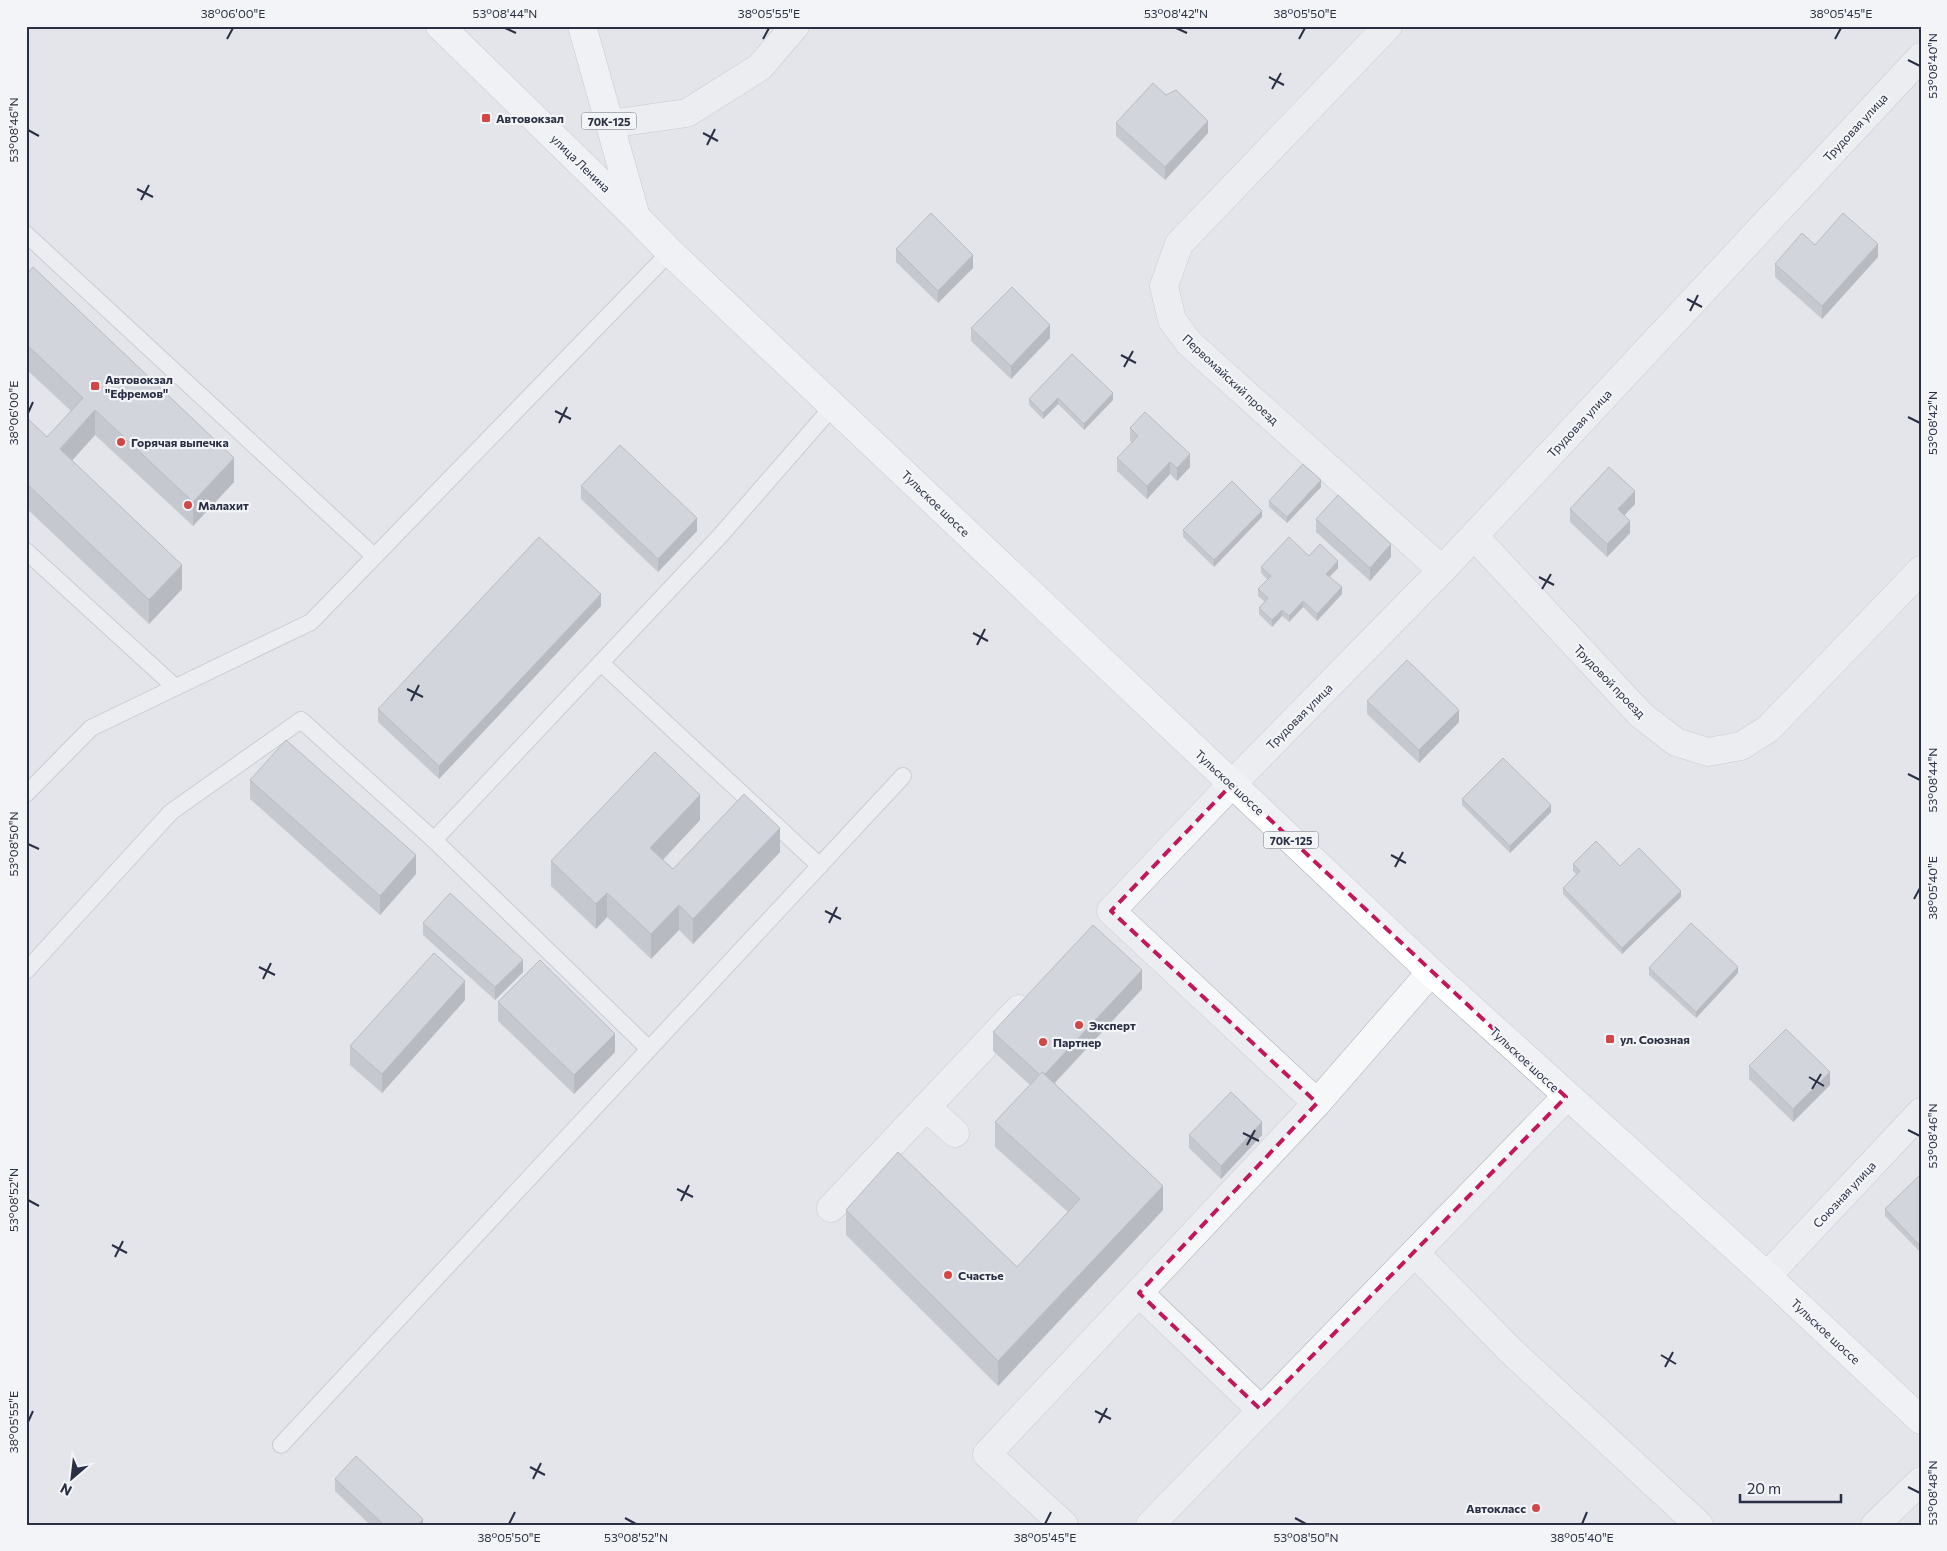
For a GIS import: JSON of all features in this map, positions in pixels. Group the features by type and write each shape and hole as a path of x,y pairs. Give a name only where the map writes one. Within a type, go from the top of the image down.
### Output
{"main road":[{"name":"улица Ленина","path":"440,26 636,216"},
{"name":"70К-125","path":"582,26 636,216"},
{"name":"Тульское шоссе","path":"636,216 670,252 834,405 1431,972 1566,1097 1767,1276 1921,1420"}],"street":[{"path":"609,124 686,113 760,68 795,26"},
{"name":"Первомайский проезд","path":"1388,26 1179,244 1164,286 1172,320 1189,343 1442,570"},
{"name":"Трудовая улица","path":"1317,1104 1104,918 1232,784 1442,570 1921,57"},
{"name":"Трудовой проезд","path":"1474,536 1641,715 1676,742 1708,752 1741,746 1768,729 1921,570"},
{"path":"1064,1525 987,1454 1317,1104 1431,972"},
{"path":"831,1208 1036,991"},
{"path":"1150,1525 1260,1409 1566,1097"},
{"path":"926,1107 955,1133"},
{"name":"Союзная улица","path":"1767,1276 1921,1112"},
{"path":"1415,1252 1510,1350 1699,1525"},
{"path":"1139,1293 1260,1409"},
{"path":"1875,1525 1921,1481"}],"lane":[{"path":"26,234 374,556"},
{"path":"26,794 91,728 311,622 670,252"},
{"path":"434,840 720,536 834,405"},
{"path":"26,551 175,687"},
{"path":"601,663 820,866"},
{"path":"26,971 171,812 300,720 434,840 648,1048"},
{"path":"280,1445 903,776"}],"highlighted area":[{"path":"1232,784 1566,1097 1260,1409 1139,1293 1317,1103 1111,911"}],"building":[{"path":"1153,83 1166,95 1176,90 1208,121 1165,167 1116,123"},
{"path":"931,213 973,255 938,291 896,249"},
{"path":"1843,213 1878,244 1822,306 1775,264 1802,233 1815,245"},
{"path":"33,267 234,458 193,502 95,410 60,449 182,565 149,600 26,483 26,417 47,437 83,398 26,344 26,275"},
{"path":"1012,287 1050,325 1011,366 971,328"},
{"path":"1072,354 1113,393 1084,424 1058,398 1043,413 1029,399"},
{"path":"1145,412 1190,454 1177,468 1170,462 1147,486 1117,458 1138,436 1130,428"},
{"path":"620,445 697,518 658,559 581,486"},
{"path":"1303,464 1321,480 1287,517 1269,501"},
{"path":"1609,467 1635,491 1618,509 1630,521 1607,544 1570,509"},
{"path":"1232,481 1262,511 1214,560 1183,530"},
{"path":"1338,495 1391,544 1370,568 1316,519"},
{"path":"539,537 601,594 439,766 378,709"},
{"path":"1289,537 1309,556 1320,544 1338,561 1326,574 1342,587 1317,614 1303,601 1289,616 1282,610 1272,620 1259,608 1268,598 1258,589 1271,576 1261,567"},
{"path":"1407,660 1459,710 1419,750 1367,701"},
{"path":"286,740 416,855 380,896 250,780"},
{"path":"655,752 700,795 650,848 673,869 744,794 780,828 693,919 679,905 651,934 607,893 596,904 551,861"},
{"path":"1503,758 1551,805 1510,846 1462,799"},
{"path":"1596,841 1620,866 1639,848 1681,891 1622,948 1563,888 1580,871 1573,864"},
{"path":"450,893 523,960 495,987 423,923"},
{"path":"1691,923 1738,967 1696,1012 1649,968"},
{"path":"1093,925 1142,970 1045,1074 1042,1072 1040,1075 993,1032"},
{"path":"434,953 465,981 382,1074 350,1046"},
{"path":"540,960 615,1034 574,1075 498,1002"},
{"path":"1786,1029 1830,1072 1793,1109 1749,1066"},
{"path":"1042,1072 1163,1186 998,1361 846,1210 898,1152 1017,1267 1080,1199 995,1122"},
{"path":"1231,1092 1262,1122 1221,1166 1189,1135"},
{"path":"1921,1174 1921,1247 1885,1209"},
{"path":"356,1456 423,1519 418,1525 384,1525 335,1479"}],"place":[{"name":"Автовокзал","path":"486,118"},
{"name":"Автовокзал \"Ефремов\"","path":"95,386"},
{"name":"Горячая выпечка","path":"121,442"},
{"name":"Малахит","path":"188,505"},
{"name":"Эксперт","path":"1079,1025"},
{"name":"ул. Союзная","path":"1610,1039"},
{"name":"Партнер","path":"1043,1042"},
{"name":"Счастье","path":"948,1275"},
{"name":"Автокласс","path":"1536,1508"}]}
